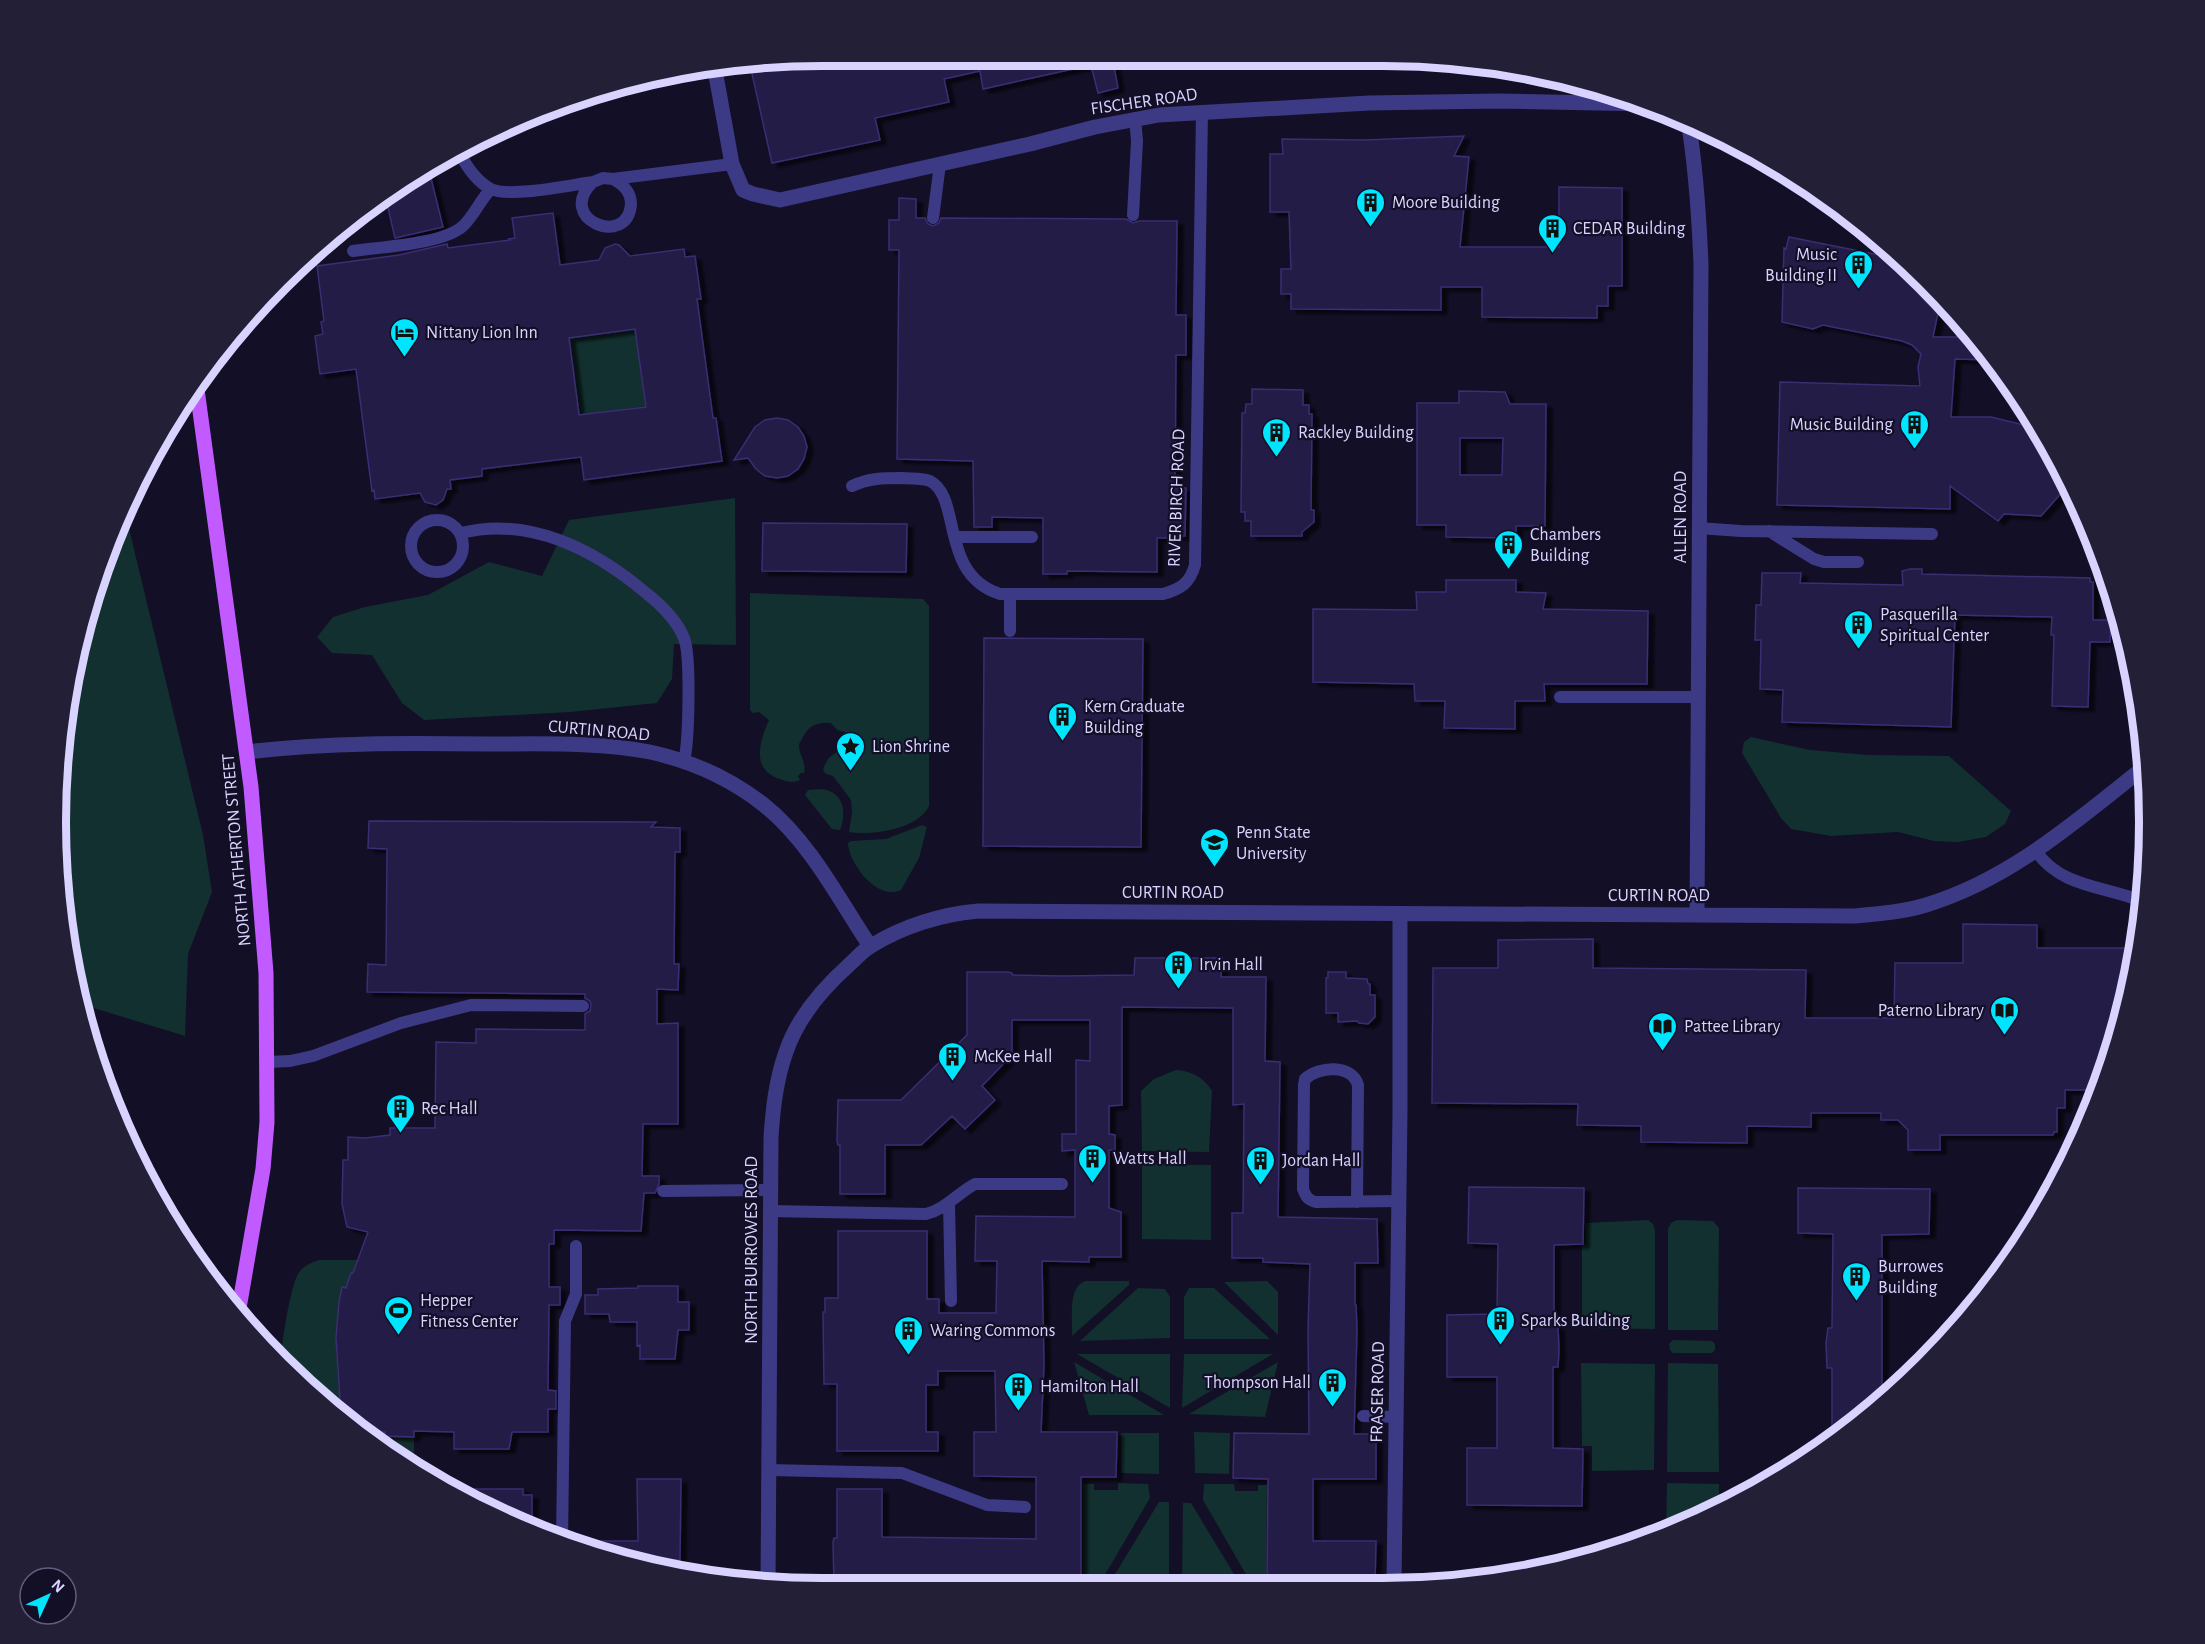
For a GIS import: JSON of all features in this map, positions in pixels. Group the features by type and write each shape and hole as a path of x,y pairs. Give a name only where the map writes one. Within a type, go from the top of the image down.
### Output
{"main road":[{"name":"NORTH ATHERTON STREET","path":"198,395 247,752 266,961 267,1122 263,1169 239,1302"}],"street":[{"name":"FISCHER ROAD","path":"716,73 732,164 743,190 753,195 780,200 1135,118 1369,103 1498,100 1617,103"},
{"name":"ALLEN ROAD","path":"1690,132 1699,212 1701,264 1697,915"},
{"name":"CURTIN ROAD","path":"247,752 333,744 531,744 628,748 684,761 741,789 765,806 782,822 800,841 870,946 902,931 951,914 979,911 1854,916 1894,912 1926,905 1954,895 2004,871 2036,851 2137,773"},
{"name":"FRASER ROAD","path":"1394,1578 1400,914"},
{"name":"NORTH BURROWES ROAD","path":"768,1576 770,1211 774,1093 786,1050 801,1019 837,975 870,946"}],"lane":[{"name":"RIVER BIRCH ROAD","path":"852,486 872,479 921,479 937,486 942,494 961,559 974,579 991,591 1010,595 1163,594 1177,590 1186,583 1195,565 1202,112"},
{"path":"1133,214 1137,141 1135,118"},
{"path":"463,157 480,181 491,189 509,193 593,182 603,178 614,179 732,164"},
{"path":"933,218 940,164"},
{"path":"593,182 586,188 582,197 582,206 592,222 600,227 610,227 626,218 631,200 622,183 614,179"},
{"path":"353,251 427,241 453,232 462,227 491,189"},
{"path":"427,521 446,521 461,533 464,546 461,558 453,568 442,573 429,572 418,566 412,555 411,545 418,527 427,521"},
{"path":"461,533 482,528 507,528 551,538 599,558 626,576 653,599 673,621 685,640 688,736 684,761"},
{"path":"1698,528 1932,534"},
{"path":"1768,531 1814,559 1824,562 1858,562"},
{"path":"955,537 1032,537"},
{"path":"1010,595 1010,631"},
{"path":"1560,697 1699,697"},
{"path":"2036,851 2049,867 2060,875 2073,881 2135,897"},
{"path":"268,1062 313,1056 401,1023 471,1005 583,1006"},
{"path":"1357,1202 1358,1085 1352,1074 1346,1070 1316,1071 1305,1079 1304,1085 1303,1189 1305,1196 1317,1202 1357,1202 1399,1201"},
{"path":"770,1211 926,1214 949,1203 975,1184 1062,1184"},
{"path":"663,1191 771,1190"},
{"path":"949,1203 951,1301"},
{"path":"562,1531 565,1321 576,1294 576,1246"},
{"path":"1362,1416 1396,1417"},
{"path":"769,1470 902,1473 987,1505 1025,1507"}],"green space":[{"path":"635,329 646,406 579,415 569,338"},
{"path":"735,498 736,645 674,644 672,679 657,703 570,712 424,720 402,703 372,655 332,653 317,637 333,617 365,607 428,595 489,562 542,576 569,520"},
{"path":"128,524 203,835 212,892 188,954 185,1036 89,1007 72,921 66,822 72,723 92,626 106,579"},
{"path":"750,593 923,599 929,606 929,806 924,814 894,829 869,833 849,832 851,800 833,776 826,774 823,770 829,758 843,748 849,739 845,732 837,730 831,723 811,727 800,742 799,749 805,770 798,776 800,780 791,782 777,778 764,768 760,753 769,720 759,712 753,713 750,710"},
{"path":"1751,737 1810,750 1868,755 1949,756 2011,811 2005,824 1986,837 1958,842 1934,841 1898,832 1831,836 1791,829 1781,818 1742,753 1744,742"},
{"path":"822,789 835,794 842,804 843,816 840,830 832,829 805,795 808,790"},
{"path":"922,825 927,827 919,858 901,890 892,892 874,886 853,861 848,843 851,841 886,839"},
{"path":"1176,1070 1197,1076 1212,1091 1209,1152 1142,1151 1141,1091 1154,1079"},
{"path":"1142,1164 1211,1165 1211,1240 1142,1239"},
{"path":"1648,1220 1653,1224 1655,1230 1655,1329 1582,1328 1582,1244 1586,1244 1586,1223"},
{"path":"1677,1220 1713,1221 1719,1228 1718,1330 1668,1330 1668,1229 1671,1223"},
{"path":"319,1260 358,1260 347,1288 342,1288 337,1320 340,1404 282,1351 286,1318 294,1283 299,1273 309,1264"},
{"path":"1086,1281 1129,1281 1129,1285 1072,1336 1073,1296 1080,1284"},
{"path":"1267,1281 1278,1292 1278,1335 1224,1282"},
{"path":"1138,1288 1165,1289 1170,1297 1170,1338 1080,1341"},
{"path":"1189,1288 1214,1288 1270,1339 1184,1339 1184,1297"},
{"path":"1673,1340 1712,1341 1715,1344 1715,1350 1712,1353 1673,1353 1669,1344"},
{"path":"1077,1354 1170,1354 1170,1408"},
{"path":"1184,1354 1273,1354 1182,1408"},
{"path":"1074,1362 1164,1415 1089,1415"},
{"path":"1278,1362 1265,1417 1189,1414"},
{"path":"1581,1363 1655,1364 1654,1470 1592,1471 1592,1446 1582,1446"},
{"path":"1668,1363 1718,1364 1719,1472 1667,1472"},
{"path":"376,1432 385,1432 386,1439 387,1436 414,1437 414,1458"},
{"path":"1194,1432 1230,1433 1229,1474 1195,1473"},
{"path":"1121,1433 1159,1433 1159,1474 1121,1473"},
{"path":"1118,1483 1148,1484 1150,1498 1103,1578 1083,1578 1083,1484 1094,1484 1094,1490 1118,1490"},
{"path":"1667,1483 1719,1484 1719,1499 1666,1522"},
{"path":"1204,1484 1234,1484 1235,1491 1258,1491 1258,1485 1267,1485 1266,1578 1248,1578 1203,1500"},
{"path":"1159,1502 1169,1502 1169,1578 1113,1578"},
{"path":"1183,1503 1191,1503 1236,1578 1182,1578"}],"building":[{"path":"822,66 1086,66 983,89 980,71 944,79 949,102 875,118 880,140 772,163 751,70"},
{"path":"1091,66 1114,66 1118,88 1098,93"},
{"name":"Moore Building","path":"1464,136 1454,156 1469,157 1460,247 1559,247 1559,187 1622,188 1622,286 1608,286 1608,306 1597,306 1597,318 1482,317 1482,287 1441,287 1441,310 1291,309 1291,294 1281,294 1281,269 1291,269 1289,212 1270,212 1270,154 1283,154 1282,139 1365,140"},
{"path":"430,175 443,227 395,238 387,204"},
{"path":"899,198 916,199 916,218 925,218 928,224 933,226 939,223 941,218 1126,219 1133,223 1177,221 1176,315 1186,315 1186,355 1176,355 1175,488 1186,488 1185,536 1157,538 1157,572 1067,571 1067,574 1043,574 1043,518 992,517 992,527 974,527 973,461 897,459 899,250 889,250 889,220 899,220"},
{"name":"Nittany Lion Inn","path":"553,213 560,265 599,260 605,248 615,244 630,256 684,249 685,257 695,256 701,299 697,299 713,418 716,418 722,461 584,480 581,457 482,469 482,476 450,480 451,489 447,489 443,500 436,505 425,502 420,493 375,499 374,490 372,491 356,369 320,374 315,336 323,334 321,322 324,321 317,266 399,255 447,244 448,248 510,240 515,238 512,218","holes":["635,329 646,407 579,415 569,338"]},
{"name":"Music Building","path":"1789,237 1883,256 1918,287 1939,310 1933,337 1962,337 1981,360 1955,359 1951,417 1991,417 2027,426 2063,492 2041,516 2004,514 1998,521 1950,486 1950,509 1777,505 1780,382 1920,386 1918,367 1921,354 1912,345 1823,325 1813,329 1782,322 1784,248 1786,249"},
{"name":"Rackley Building","path":"1252,389 1303,390 1303,405 1309,405 1309,414 1312,414 1311,510 1314,510 1314,522 1302,532 1302,536 1251,536 1251,521 1245,521 1245,512 1241,512 1242,413 1245,413 1246,404 1252,404"},
{"path":"1459,391 1505,392 1510,404 1546,404 1545,526 1516,526 1516,538 1446,537 1446,525 1417,525 1417,403 1459,403","holes":["1460,438 1503,438 1502,475 1460,475"]},
{"path":"777,418 788,420 798,427 804,436 807,447 798,469 788,476 777,478 765,476 748,458 734,460 755,427 765,420"},
{"path":"763,523 907,524 906,572 762,571"},
{"name":"Pasquerilla Spiritual Center","path":"1922,569 1922,574 2090,578 2090,582 2093,582 2093,620 2111,620 2110,642 2090,642 2088,707 2052,706 2054,635 2051,635 2052,617 1955,615 1951,727 1782,722 1783,690 1760,689 1761,640 1755,640 1756,605 1761,605 1762,573 1801,573 1800,583 1903,585 1902,571"},
{"name":"Chambers Building","path":"1446,580 1516,580 1516,592 1546,593 1543,609 1648,611 1647,684 1544,684 1545,701 1515,701 1515,729 1444,728 1445,701 1415,701 1414,684 1313,682 1313,609 1417,610 1416,592 1446,592"},
{"name":"Kern Graduate Building","path":"984,638 1143,639 1141,847 983,846"},
{"name":"Rec Hall","path":"369,821 656,822 651,827 680,828 680,852 675,852 674,964 679,964 678,990 657,989 657,1024 678,1023 678,1124 643,1124 642,1176 659,1176 659,1184 655,1193 644,1193 641,1231 554,1230 554,1244 549,1244 549,1287 560,1287 560,1305 549,1305 548,1390 556,1391 556,1409 548,1409 548,1432 512,1432 509,1449 454,1449 454,1432 414,1431 414,1437 385,1436 385,1432 376,1432 340,1404 336,1338 339,1302 342,1287 346,1288 368,1232 347,1227 342,1204 343,1160 348,1160 348,1137 365,1138 390,1135 390,1128 435,1128 436,1042 476,1043 476,1029 585,1030 585,1014 590,1011 591,1005 590,1001 585,998 585,994 367,992 368,964 386,965 387,849 368,848"},
{"path":"1963,924 2037,925 2037,948 2128,948 2113,1018 2089,1090 2065,1090 2065,1108 2057,1108 2057,1132 2053,1135 1940,1135 1940,1150 1908,1150 1908,1130 1898,1120 1881,1120 1881,1113 1811,1113 1811,1127 1747,1126 1747,1143 1641,1142 1641,1126 1577,1125 1578,1104 1432,1103 1433,968 1498,968 1498,940 1593,939 1593,968 1806,970 1805,1018 1894,1018 1895,963 1963,963"},
{"path":"1135,958 1222,958 1221,977 1266,977 1265,1061 1280,1062 1278,1217 1377,1219 1378,1263 1355,1263 1357,1330 1354,1434 1376,1434 1376,1479 1313,1479 1313,1541 1376,1541 1375,1578 1267,1578 1268,1479 1233,1478 1234,1433 1309,1434 1310,1264 1263,1262 1263,1258 1232,1258 1232,1213 1243,1213 1244,1104 1233,1105 1233,1008 1122,1007 1122,1105 1109,1106 1109,1134 1115,1135 1115,1150 1109,1150 1109,1208 1121,1212 1121,1257 1089,1257 1089,1262 1042,1261 1044,1365 1041,1432 1117,1432 1116,1477 1081,1477 1081,1578 834,1578 833,1542 834,1538 837,1538 837,1489 882,1489 882,1537 1036,1539 1036,1477 974,1476 974,1432 996,1432 995,1371 938,1371 938,1385 926,1385 926,1432 938,1432 938,1451 837,1451 837,1384 824,1384 823,1312 825,1312 825,1298 838,1298 838,1231 927,1231 927,1299 939,1299 939,1313 996,1313 997,1261 975,1261 976,1216 1075,1217 1075,1150 1062,1151 1062,1134 1076,1134 1076,1060 1090,1061 1090,1020 1012,1020 1012,1055 982,1086 995,1100 965,1129 952,1116 921,1145 885,1145 885,1194 840,1194 840,1145 837,1141 838,1100 901,1100 967,1035 967,972 1061,976 1134,975"},
{"path":"1328,972 1346,972 1346,978 1367,979 1370,984 1370,995 1375,995 1375,1017 1368,1024 1357,1021 1338,1022 1338,1013 1326,1013"},
{"name":"Sparks Building","path":"1469,1187 1584,1188 1583,1244 1554,1245 1554,1326 1558,1326 1559,1350 1558,1367 1553,1367 1553,1448 1583,1449 1582,1506 1467,1505 1467,1448 1497,1448 1497,1377 1447,1377 1447,1315 1497,1314 1498,1244 1468,1243"},
{"name":"Burrowes Building","path":"1798,1188 1930,1189 1929,1234 1882,1235 1882,1389 1832,1430 1832,1368 1827,1368 1826,1343 1828,1328 1832,1328 1833,1234 1798,1233"},
{"path":"638,1286 678,1286 678,1302 689,1302 689,1330 678,1330 675,1359 640,1359 640,1345 637,1346 637,1322 610,1322 609,1314 585,1314 585,1295 598,1295 598,1289 638,1288"},
{"path":"637,1479 681,1479 680,1560 662,1560 589,1541 638,1541"},
{"path":"467,1489 523,1489 523,1495 532,1495 532,1520"}],"place":[{"name":"Moore Building","path":"1371,228"},
{"name":"CEDAR Building","path":"1552,254"},
{"name":"Music Building II","path":"1858,290"},
{"name":"Nittany Lion Inn","path":"405,358"},
{"name":"Music Building","path":"1914,450"},
{"name":"Rackley Building","path":"1277,458"},
{"name":"Chambers Building","path":"1509,570"},
{"name":"Pasquerilla Spiritual Center","path":"1859,650"},
{"name":"Kern Graduate Building","path":"1063,742"},
{"name":"Lion Shrine","path":"851,772"},
{"name":"Penn State University","path":"1215,868"},
{"name":"Irvin Hall","path":"1178,990"},
{"name":"Paterno Library","path":"2005,1036"},
{"name":"Pattee Library","path":"1663,1052"},
{"name":"McKee Hall","path":"953,1082"},
{"name":"Rec Hall","path":"400,1134"},
{"name":"Watts Hall","path":"1092,1184"},
{"name":"Jordan Hall","path":"1261,1186"},
{"name":"Burrowes Building","path":"1857,1302"},
{"name":"Hepper Fitness Center","path":"399,1336"},
{"name":"Sparks Building","path":"1500,1346"},
{"name":"Waring Commons","path":"909,1356"},
{"name":"Thompson Hall","path":"1332,1408"},
{"name":"Hamilton Hall","path":"1019,1412"}]}
